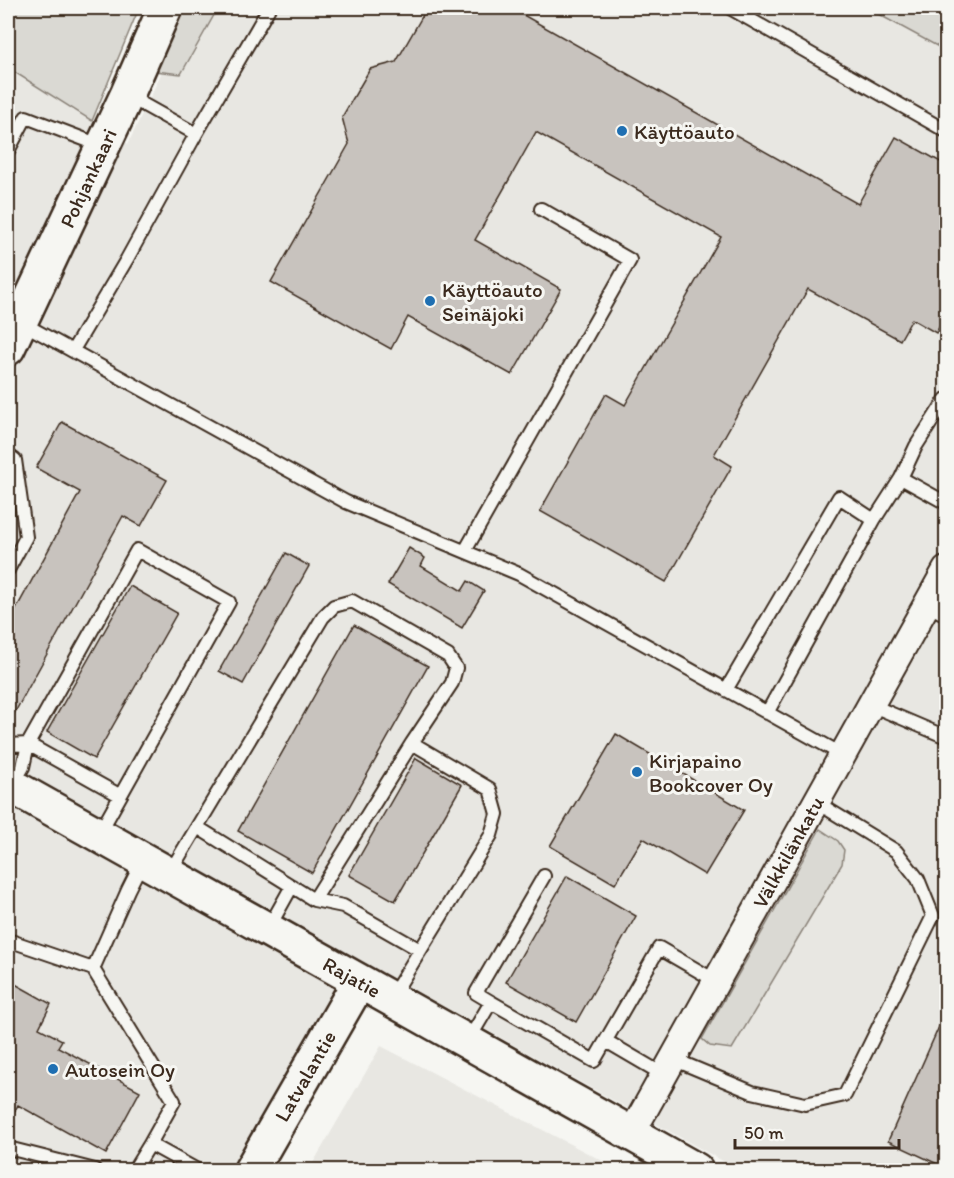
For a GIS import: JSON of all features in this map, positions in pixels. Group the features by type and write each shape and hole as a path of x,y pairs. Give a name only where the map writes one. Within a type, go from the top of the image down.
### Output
{"street":[{"name":"Pohjankaari","path":"12,328 103,147 165,8"},
{"name":"Välkkilänkatu","path":"630,1134 871,705 937,610 946,570"},
{"name":"Rajatie","path":"9,785 691,1169"},
{"name":"Latvalantie","path":"251,1170 359,982"}],"lane":[{"path":"73,350 269,8"},
{"path":"730,8 946,131"},
{"path":"127,96 196,134"},
{"path":"8,151 26,117 103,147"},
{"path":"465,551 630,260 541,209"},
{"path":"12,328 73,350 346,502 519,574 843,755"},
{"path":"767,713 874,520 901,478 916,446 946,399"},
{"path":"8,455 15,460 26,537 8,570"},
{"path":"901,478 946,502"},
{"path":"726,690 839,497 874,520"},
{"path":"9,785 23,767 28,744 137,550 148,556 229,602 98,835"},
{"path":"93,969 128,890 156,867 197,827 323,617 334,606 352,601 448,656 456,668 452,683 314,900"},
{"path":"871,705 946,737"},
{"path":"390,999 491,835 497,814 490,789 412,743"},
{"path":"8,745 28,744 119,795"},
{"path":"606,1041 668,1067 752,1092 804,1104 845,1095 933,916 918,879 896,851 816,802"},
{"path":"197,827 314,900 343,906 420,950"},
{"path":"544,876 476,993 594,1061 659,948 716,981"},
{"path":"268,930 292,886"},
{"path":"8,940 93,969 174,1101 134,1170"},
{"path":"467,1042 491,1002"},
{"path":"150,1144 197,1170"},
{"path":"8,1148 95,1170"}],"shaded area":[{"path":"8,8 139,8 92,121 8,68"},
{"path":"181,8 218,8 181,74 155,71"},
{"path":"192,8 921,8 946,22 946,1170 739,1170 357,958 231,1170 8,1170 8,69 128,144"},
{"path":"867,8 946,8 946,51"},
{"path":"820,829 838,841 844,850 842,864 732,1049 710,1046 702,1039"},
{"path":"381,1046 620,1170 309,1170"}],"building":[{"name":"Käyttöauto Seinäjoki","path":"427,8 511,8 858,204 896,137 946,165 946,314 936,333 912,319 900,340 808,289 714,455 732,466 666,582 540,511 606,394 625,405 721,237 536,132 475,240 561,289 512,375 408,317 391,349 271,282 349,144 342,117 370,69 396,62"},
{"path":"62,422 167,480 141,526 123,516 9,723 8,624 80,492 36,468"},
{"path":"409,548 425,558 421,566 462,591 468,581 484,591 462,628 388,584"},
{"path":"286,553 309,566 243,684 219,671"},
{"path":"130,586 177,613 94,759 47,732"},
{"path":"354,625 428,666 312,873 238,831"},
{"name":"Kirjapaino Bookcover Oy","path":"616,734 744,810 705,875 643,838 615,884 550,846"},
{"path":"416,758 462,785 395,901 349,875"},
{"path":"567,876 636,916 576,1022 506,982"},
{"name":"Autosein Oy","path":"8,980 51,1004 39,1028 62,1040 58,1047 140,1091 106,1154 18,1105 8,1124"},
{"path":"946,1011 946,1168 888,1141"}],"place":[{"name":"Käyttöauto","path":"622,131"},
{"name":"Käyttöauto Seinäjoki","path":"430,301"},
{"name":"Kirjapaino Bookcover Oy","path":"637,772"},
{"name":"Autosein Oy","path":"53,1069"}]}
